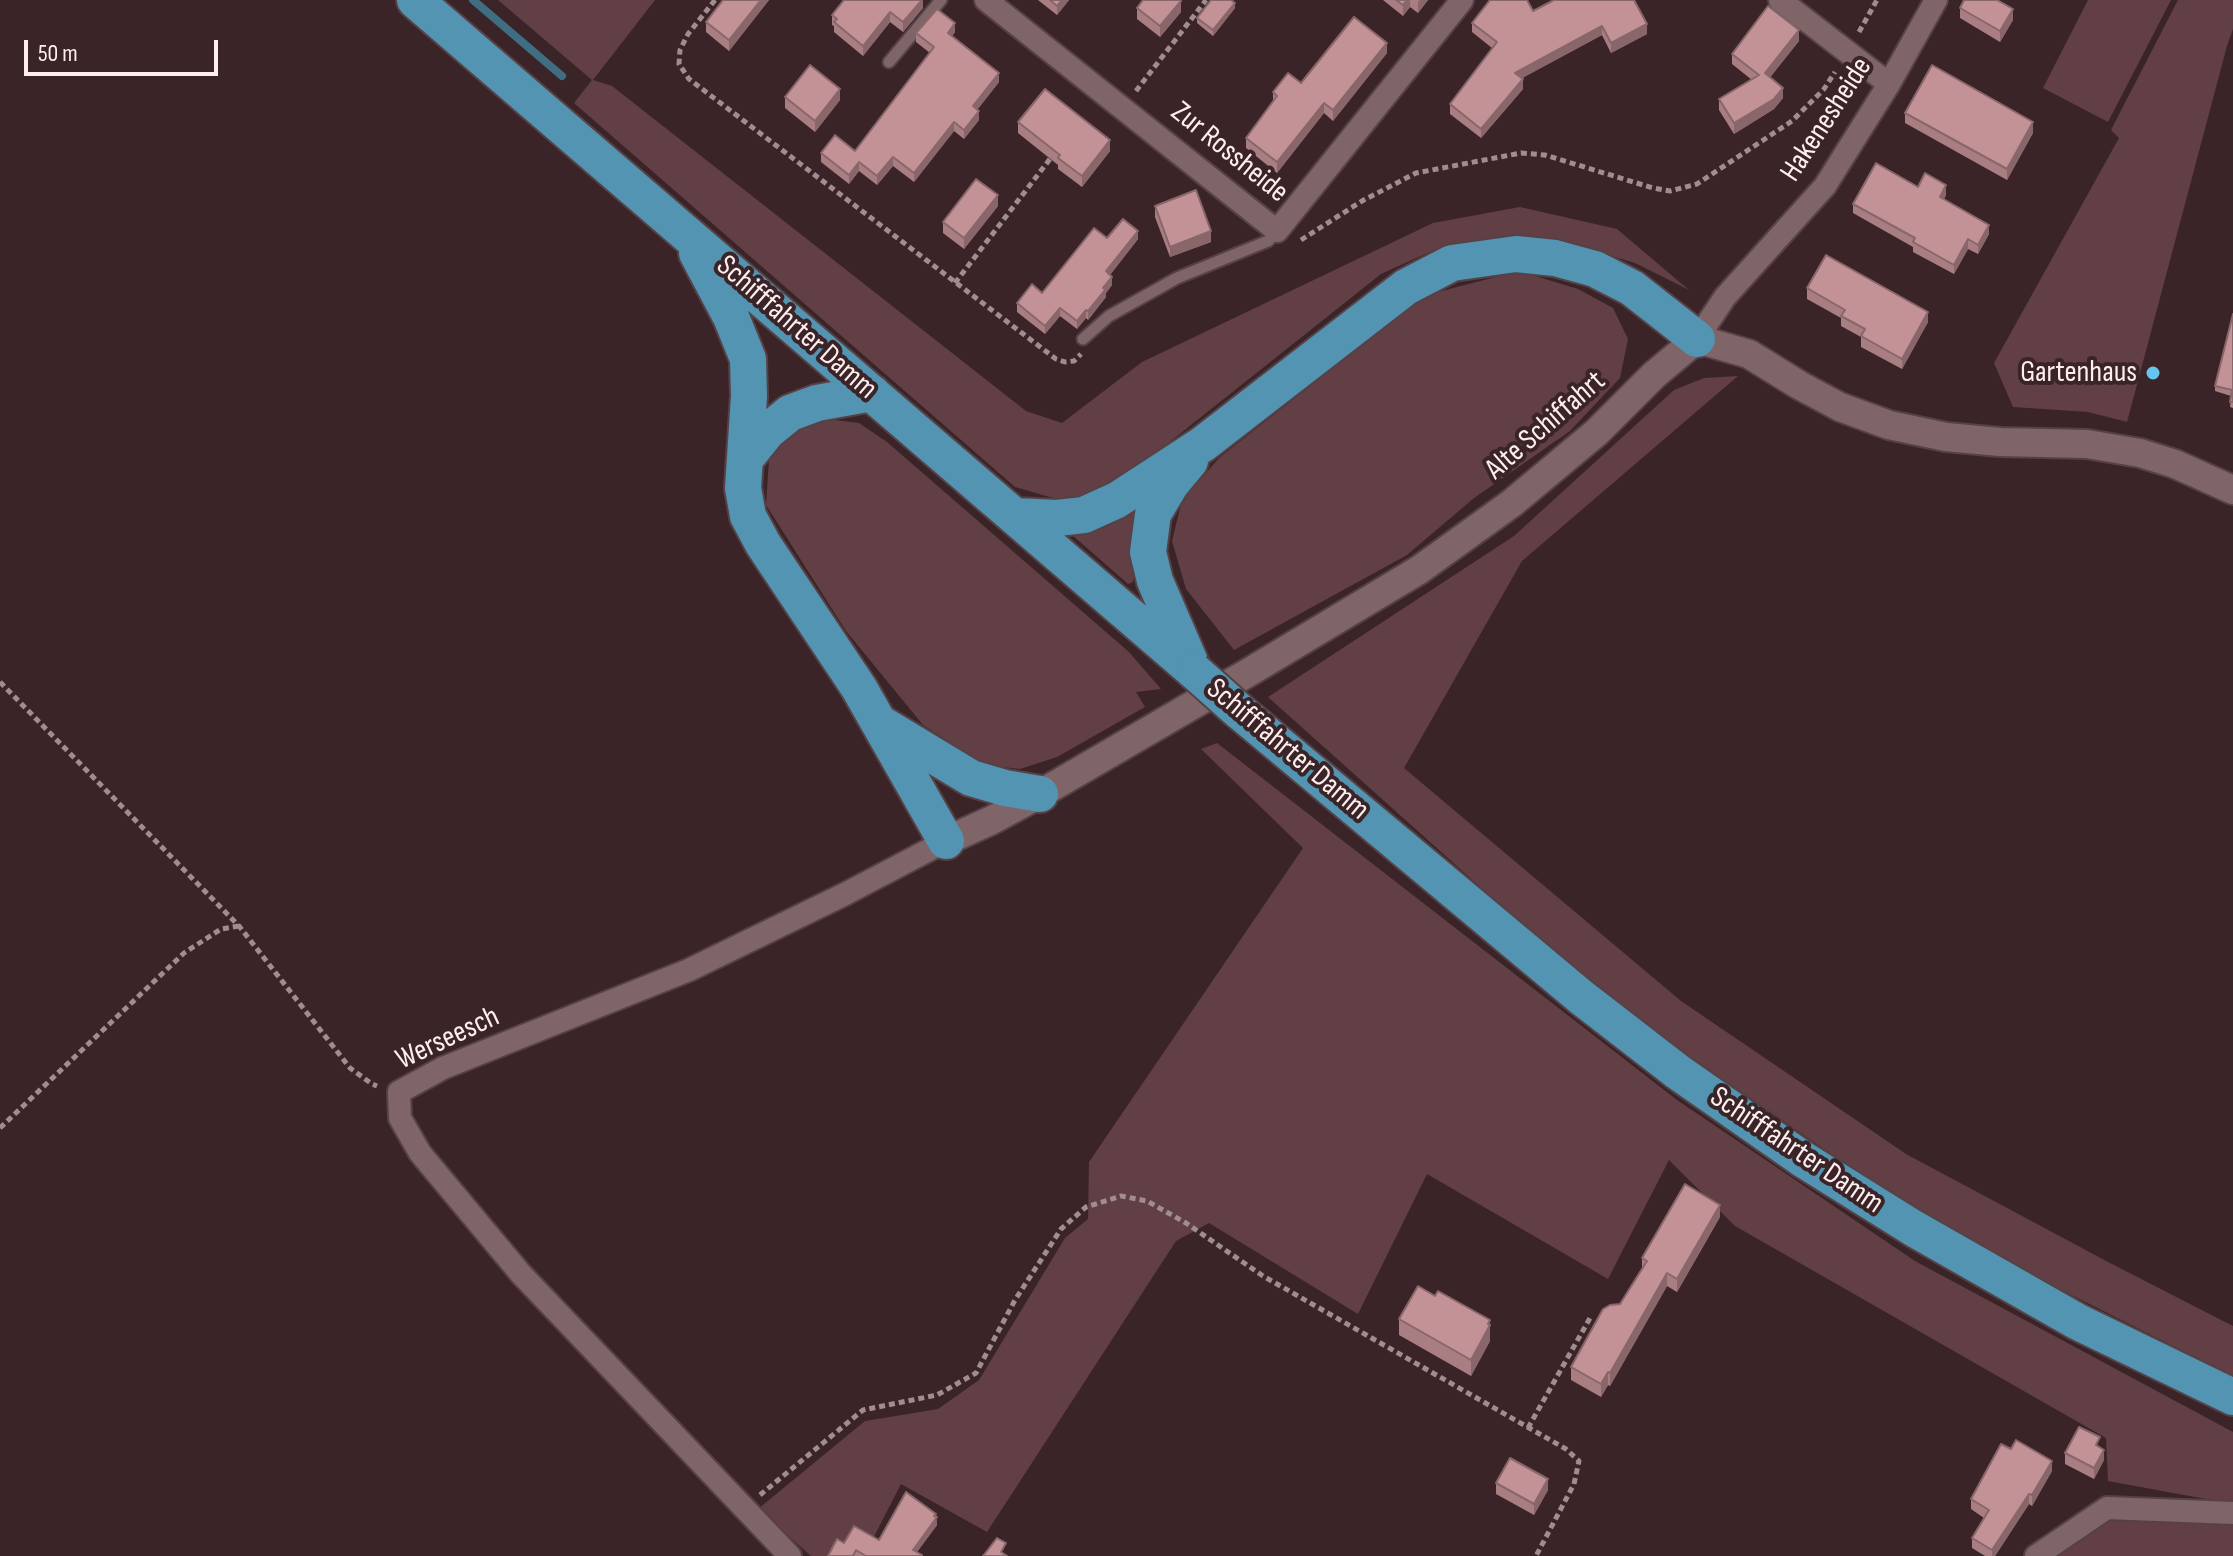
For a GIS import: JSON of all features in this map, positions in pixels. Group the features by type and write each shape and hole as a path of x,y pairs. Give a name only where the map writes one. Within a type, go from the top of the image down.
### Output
{"highway":[{"name":"Schifffahrter Damm","path":"415,0 1239,711 1581,997 1678,1072 1804,1160 1913,1228 2078,1322 2233,1397"},
{"path":"687,234 731,317 748,359 749,396 743,488 748,516 763,544 859,688 946,841"},
{"path":"1015,516 1057,518 1084,515 1117,500 1203,444 1406,287 1452,263 1516,254 1555,258 1595,269 1632,288 1697,339"},
{"path":"746,458 768,431 790,413 817,403 872,393"},
{"path":"1194,671 1155,581 1148,552 1153,514 1171,484 1203,444"},
{"path":"878,722 971,778 1040,794"}],"street":[{"name":"Zur Rossheide","path":"986,0 1277,231 1462,0"},
{"path":"1780,0 1889,84"},
{"name":"Hakenesheide","path":"1697,339 1725,297 1825,186 1889,84 1936,0"},
{"path":"1697,339 1749,354 1840,407 1889,425 1946,437 2087,444 2140,453 2175,464 2233,490"},
{"name":"Alte Schiffahrt","path":"946,841 1040,794 1419,570 1512,503 1597,432 1654,375 1697,339"},
{"name":"Werseesch","path":"790,1556 521,1274 420,1153 400,1118 399,1092 443,1068 689,970 946,841"},
{"path":"2036,1556 2107,1508 2233,1513"}],"lane":[{"path":"889,62 941,0"},
{"path":"1083,339 1109,316 1177,278 1268,241 1277,231"}],"path":[{"path":"1123,107 1206,0"},
{"path":"955,283 1056,151"},
{"path":"0,682 239,926 350,1068 372,1084 399,1092"},
{"path":"0,1128 184,953 221,929 239,926"},
{"path":"743,1508 863,1410 937,1395 976,1373 1015,1300 1061,1229 1086,1207 1121,1196 1147,1201 1263,1276 1566,1449 1579,1461 1574,1484 1536,1556"},
{"path":"1528,1428 1590,1318"}],"shaded area":[{"path":"498,0 655,0 593,80 612,86 1026,411 1062,423 1142,362 1433,223 1520,207 1617,229 1689,290 1635,263 1565,242 1504,238 1445,245 1381,274 1099,497 1067,502 1015,487 574,103 592,80"},
{"path":"2088,0 2171,0 2108,122 2043,88"},
{"path":"2178,0 2233,0 2233,29 2127,422 2088,412 2013,407 1994,363 2119,138 2111,130"},
{"path":"1519,271 1578,289 1613,308 1628,339 1620,378 1570,431 1474,498 1407,555 1234,650 1186,589 1172,541 1182,500 1220,457 1426,295"},
{"path":"1738,376 1522,561 1404,768 1681,1001 1906,1154 2233,1326 2233,1376 1940,1229 1602,996 1268,697 1514,536 1674,390 1704,378"},
{"path":"819,418 859,423 887,442 1129,652 1161,689 1136,692 1145,707 1057,757 1020,769 985,765 923,725 846,631 766,505 769,460 790,432"},
{"path":"1139,506 1135,571 1133,582 1128,584 1071,534"},
{"path":"1217,743 1677,1100 1915,1261 2233,1432 2233,1504 2108,1481 2106,1438 1735,1226 1669,1160 1608,1279 1427,1174 1358,1314 1209,1223 1176,1241 987,1532 901,1484 864,1556 811,1556 758,1509 865,1421 938,1409 979,1380 1065,1238 1088,1219 1089,1162 1303,848 1201,749"},
{"path":"2110,1521 2233,1524 2233,1556 2056,1556"}],"building":[{"path":"723,0 761,0 729,40 706,22"},
{"path":"844,0 922,0 903,22 890,12 863,46 834,22 837,19 832,15"},
{"path":"1143,0 1181,1 1160,26 1137,8"},
{"path":"1211,0 1231,0 1235,3 1213,30 1197,18"},
{"path":"1490,0 1527,0 1533,11 1554,0 1634,0 1647,24 1611,43 1602,26 1515,73 1523,79 1481,129 1450,104 1497,42 1472,23"},
{"path":"1964,0 1997,0 2013,9 2000,31 1960,8"},
{"path":"1768,6 1799,30 1765,73 1783,88 1774,99 1734,123 1719,99 1759,75 1732,54"},
{"path":"937,9 955,23 948,33 999,73 973,106 979,111 964,130 954,122 914,173 893,157 877,176 859,162 849,175 821,153 835,135 855,151 934,47 916,33"},
{"path":"1354,17 1387,43 1333,110 1324,103 1277,162 1246,138 1277,96 1273,92 1288,73 1301,83"},
{"path":"810,65 840,89 815,121 785,97"},
{"path":"1932,65 2033,122 2007,169 1905,113"},
{"path":"1045,89 1110,140 1082,176 1018,122"},
{"path":"1876,163 1918,187 1925,173 1946,185 1940,197 1989,225 1978,245 1968,239 1954,265 1913,242 1915,238 1853,204"},
{"path":"976,179 998,195 964,238 943,222"},
{"path":"1196,190 1211,231 1170,247 1155,206"},
{"path":"1123,219 1138,231 1106,271 1112,277 1103,288 1106,289 1077,321 1060,308 1045,326 1017,303 1032,284 1042,293 1094,228 1107,238"},
{"path":"1826,255 1928,312 1902,359 1861,336 1865,329 1841,316 1845,310 1807,288"},
{"path":"2233,314 2233,402 2230,402 2232,390 2215,386"},
{"path":"1685,1184 1720,1205 1677,1279 1667,1273 1601,1384 1571,1367 1603,1309 1620,1304 1647,1261 1642,1258"},
{"path":"1418,1286 1435,1296 1438,1291 1490,1320 1471,1360 1399,1319"},
{"path":"2079,1427 2100,1437 2096,1445 2104,1450 2094,1468 2065,1453"},
{"path":"2016,1440 2052,1461 2032,1495 2029,1494 1992,1550 1972,1538 1989,1510 1971,1499 2001,1444 2011,1449"},
{"path":"1510,1458 1548,1479 1534,1504 1496,1483"},
{"path":"906,1492 937,1517 913,1550 921,1556 866,1556 856,1550 853,1556 828,1556 837,1539 844,1543 854,1526 879,1540"},
{"path":"997,1538 1006,1543 1001,1552 1007,1556 983,1556"}],"waterway":[{"path":"473,0 562,76"}],"place":[{"name":"Gartenhaus","path":"2153,373"}]}
